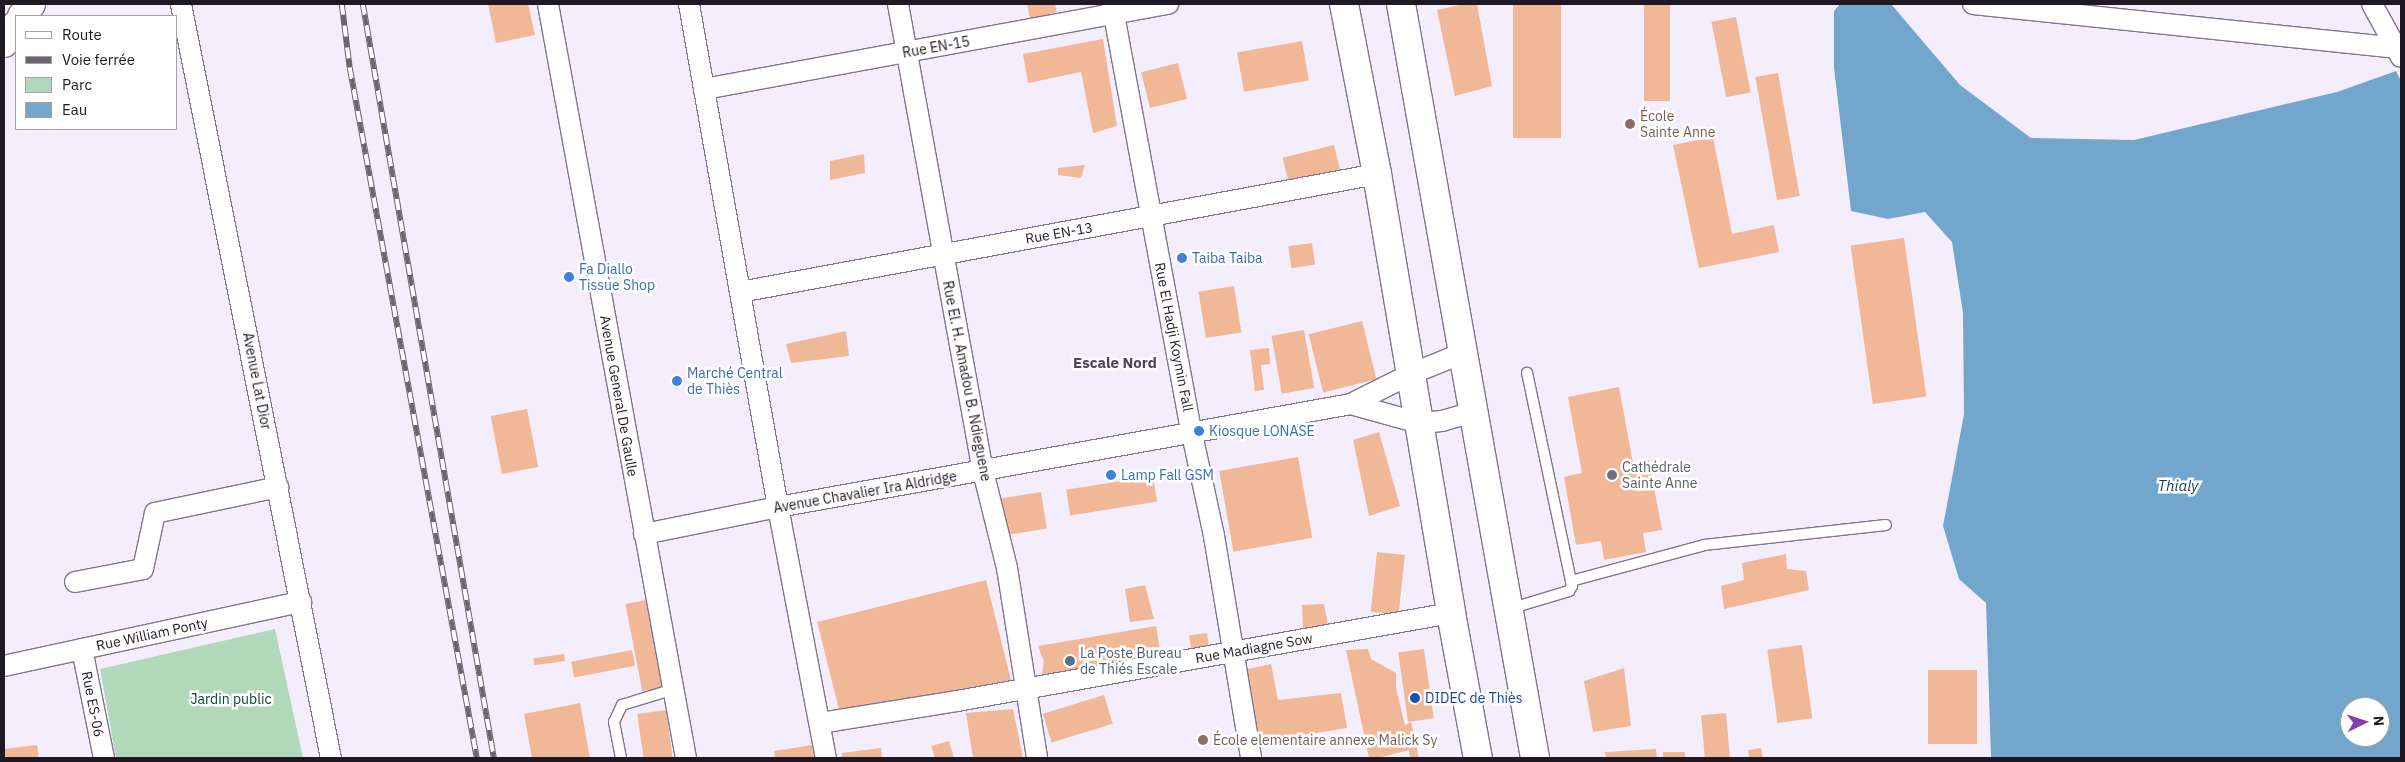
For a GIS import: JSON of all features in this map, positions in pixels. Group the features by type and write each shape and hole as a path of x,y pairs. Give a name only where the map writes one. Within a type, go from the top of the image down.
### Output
{"main road":[{"path":"23,15 31,4"},
{"path":"1344,4 1377,174 1451,613 1478,758"},
{"path":"1401,4 1535,758"},
{"path":"4,42 15,26"}],"street":[{"name":"Avenue Lat Dior","path":"181,4 331,758"},
{"name":"Avenue General De Gaulle","path":"548,4 686,758"},
{"path":"689,4 778,507 826,758"},
{"name":"Rue El. H. Amadou B. Ndieguene","path":"898,4 983,471 1006,568 1038,758"},
{"name":"Rue EN-15","path":"704,89 907,52 1113,9 1168,4"},
{"path":"1973,4 2399,53"},
{"path":"2372,4 2399,53"},
{"name":"Rue El Hadji Koymin Fall","path":"1113,9 1192,434 1214,536 1251,758"},
{"name":"Rue EN-13","path":"740,292 1377,174"},
{"path":"1351,404 1411,374 1463,353"},
{"path":"1351,404 1419,423 1442,421 1473,412"},
{"name":"Avenue Chavalier Ira Aldridge","path":"644,534 778,507 1351,404"},
{"path":"75,582 143,569 155,513 278,487"},
{"name":"Rue William Ponty","path":"4,666 301,602"},
{"name":"Rue Madiagne Sow","path":"820,723 1025,689 1451,613"},
{"name":"Rue ES-06","path":"82,649 104,758"}],"lane":[{"path":"1508,609 1569,591 1572,586 1527,372"},
{"path":"1571,581 1704,545 1886,525"},
{"path":"621,758 614,722 622,705 674,689"}],"green space":[{"name":"Jardin public","path":"275,629 303,758 116,758 100,669"}],"water":[{"name":"Thialy","path":"1840,4 1891,4 1960,85 2031,138 2134,140 2337,92 2396,71 2401,81 2401,758 1991,758 1986,603 1959,579 1943,526 1964,414 1963,313 1952,242 1925,212 1888,219 1851,211 1834,68 1834,11"}],"building":[{"path":"488,4 528,4 535,35 496,43"},
{"path":"1027,4 1055,4 1057,12 1030,19"},
{"path":"1464,4 1477,4 1492,86 1455,96 1437,10"},
{"path":"1513,4 1561,4 1561,138 1513,138"},
{"path":"1644,4 1670,4 1670,101 1644,101"},
{"path":"1736,17 1751,93 1726,97 1711,22"},
{"path":"1103,39 1117,126 1093,133 1081,72 1028,83 1023,54"},
{"path":"1302,41 1309,80 1244,92 1237,52"},
{"path":"1178,63 1187,99 1150,108 1141,72"},
{"path":"1778,73 1800,196 1777,200 1755,77"},
{"path":"1713,137 1732,234 1774,225 1779,252 1699,268 1673,145"},
{"path":"1334,145 1340,169 1289,182 1283,158"},
{"path":"864,154 865,173 830,180 830,161"},
{"path":"1085,165 1081,178 1058,175 1058,168"},
{"path":"1904,238 1926,396 1873,404 1851,246"},
{"path":"1312,243 1315,265 1291,268 1288,246"},
{"path":"1234,286 1241,332 1206,338 1198,292"},
{"path":"1362,321 1377,379 1323,393 1309,334"},
{"path":"1304,330 1314,388 1282,394 1272,336"},
{"path":"846,331 849,356 791,363 786,344"},
{"path":"1269,348 1270,364 1261,365 1264,390 1255,391 1250,350"},
{"name":"Cathédrale Sainte Anne","path":"1619,387 1633,463 1649,460 1662,530 1643,533 1646,552 1604,560 1601,541 1576,545 1564,477 1582,473 1568,397"},
{"path":"527,409 538,467 502,474 491,416"},
{"path":"1379,432 1400,506 1369,516 1353,440"},
{"path":"1298,457 1312,538 1233,552 1219,471"},
{"path":"1153,476 1157,502 1070,515 1066,490"},
{"path":"1041,492 1047,529 1007,535 1001,498"},
{"path":"1377,552 1405,555 1399,615 1371,612"},
{"path":"1786,554 1787,569 1806,571 1809,590 1724,609 1721,586 1744,580 1742,563"},
{"path":"986,580 1011,681 842,723 817,622"},
{"path":"1145,585 1154,619 1130,622 1125,589"},
{"path":"646,600 663,687 642,691 625,604"},
{"path":"1324,604 1328,625 1303,630 1302,605"},
{"path":"1156,626 1161,656 1041,679 1044,662 1038,646"},
{"path":"1207,633 1209,647 1191,649 1189,636"},
{"path":"1802,645 1812,718 1778,723 1767,650"},
{"path":"1368,649 1371,659 1396,673 1396,688 1405,725 1411,722 1419,758 1410,758 1409,750 1378,758 1369,758 1346,650"},
{"path":"1424,649 1434,718 1408,722 1398,653"},
{"path":"632,650 635,666 574,678 571,662"},
{"path":"564,654 565,661 534,665 533,658"},
{"path":"1271,664 1278,700 1341,693 1347,728 1260,742 1244,670"},
{"path":"1624,668 1631,726 1593,732 1584,681"},
{"path":"1928,670 1977,670 1977,744 1928,744"},
{"path":"1104,695 1113,724 1052,742 1043,714"},
{"path":"580,703 590,758 532,758 524,714"},
{"path":"1013,709 1023,758 973,758 966,713"},
{"path":"666,710 673,758 643,758 637,714"},
{"path":"1726,713 1730,758 1705,758 1701,715"},
{"path":"949,741 954,758 935,758 931,746"},
{"path":"37,745 39,758 5,758 4,749"},
{"path":"812,745 814,758 775,758 774,751"},
{"path":"881,748 882,758 842,758 842,753"},
{"path":"1761,748 1763,758 1749,758 1748,750"},
{"path":"1656,749 1657,758 1606,758 1605,752"},
{"path":"1663,752 1685,752 1685,758 1663,758"}],"railway":[{"path":"342,4 350,68 477,758"},
{"path":"363,4 494,758"}],"place":[{"name":"École Sainte Anne","path":"1630,124"},
{"name":"Taiba Taiba","path":"1182,258"},
{"name":"Fa Diallo Tissue Shop","path":"569,277"},
{"name":"Marché Central de Thiès","path":"677,381"},
{"name":"Kiosque LONASE","path":"1199,431"},
{"name":"Lamp Fall GSM","path":"1111,475"},
{"name":"Cathédrale Sainte Anne","path":"1612,475"},
{"name":"La Poste Bureau de Thiés Escale","path":"1070,661"},
{"name":"DIDEC de Thiès","path":"1415,698"},
{"name":"École elementaire annexe Malick Sy","path":"1203,740"}],"district":[{"name":"Escale Nord","path":"1115,363"}]}
